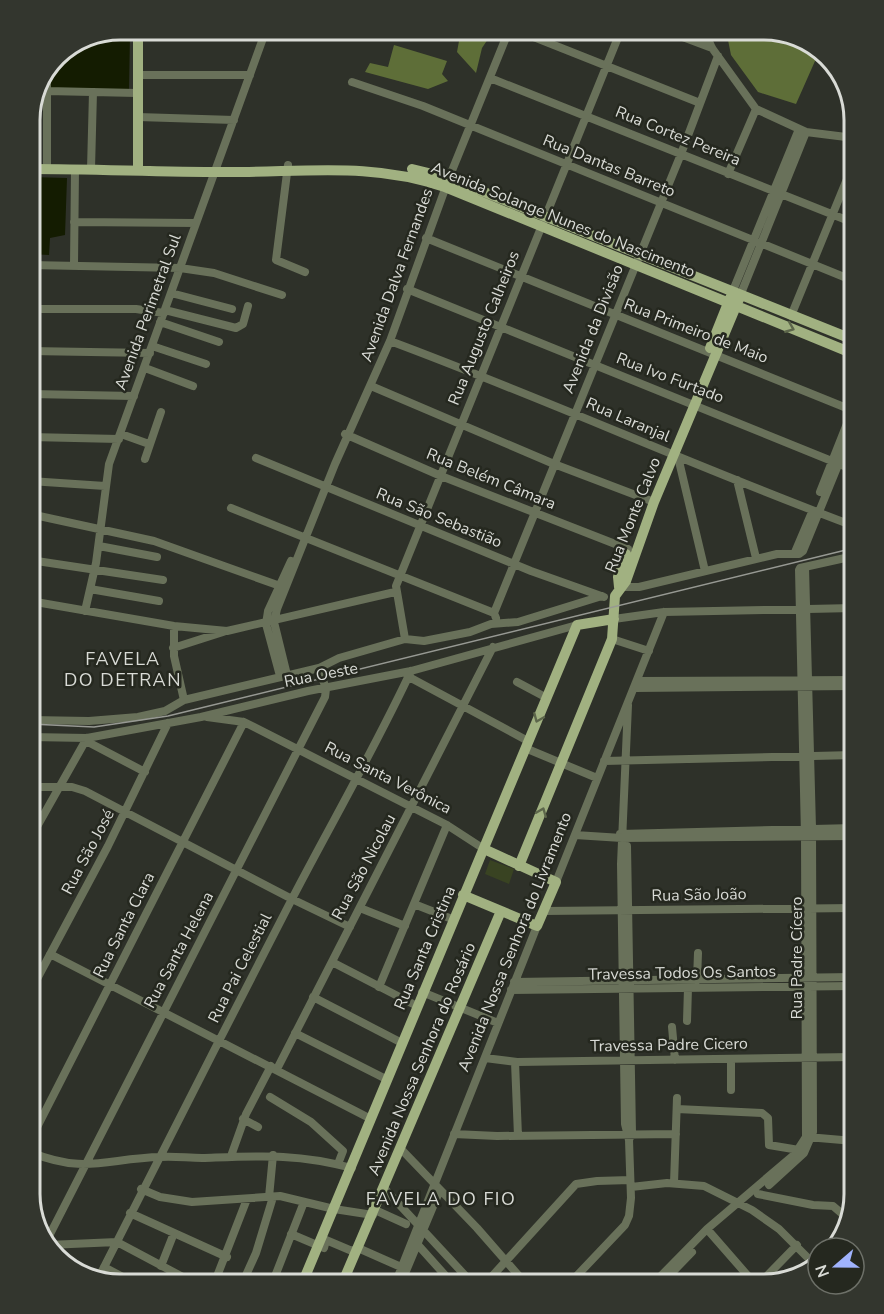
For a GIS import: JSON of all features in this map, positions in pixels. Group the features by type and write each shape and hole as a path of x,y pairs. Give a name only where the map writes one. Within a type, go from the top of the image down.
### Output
{"main road":[{"path":"138,40 138,170"},
{"name":"Avenida Solange Nunes do Nascimento","path":"41,169 288,168 390,172 447,183 546,216 844,349"},
{"name":"Avenida Solange Nunes do Nascimento","path":"447,183 541,227 638,259"},
{"name":"Avenida Solange Nunes do Nascimento","path":"734,299 791,316 844,336"},
{"name":"Rua Monte Calvo","path":"619,587 618,577 628,549 673,455 691,402 734,299"},
{"name":"Rua Monte Calvo","path":"619,587 626,581 651,500"},
{"path":"519,866 612,639 614,600 619,587"},
{"name":"Rua Oeste","path":"577,625 614,619"},
{"name":"Rua Santa Cristina","path":"307,1273 452,919 484,849 577,625"},
{"name":"Rua Santa Verônica","path":"484,849 556,882"},
{"name":"Avenida Nossa Senhora do Livramento","path":"537,926 556,882"},
{"path":"463,895 537,926"},
{"name":"Avenida Nossa Senhora do Rosário","path":"347,1273 458,1007 501,911"}],"street":[{"name":"Avenida Perimetral Sul","path":"85,611 99,546 109,464 262,40"},
{"name":"Avenida Dalva Fernandes","path":"270,623 324,488 390,341 447,183 505,41"},
{"path":"544,41 700,103"},
{"name":"Rua Augusto Calheiros","path":"405,639 395,591 400,574 617,41"},
{"path":"693,41 712,48"},
{"path":"709,41 756,109 802,130 844,136"},
{"name":"Avenida da Divisão","path":"497,618 514,564 681,154 718,56"},
{"path":"137,75 250,75"},
{"name":"Rua Cortez Pereira","path":"490,78 844,219"},
{"name":"Rua Dantas Barreto","path":"352,82 423,106 844,277"},
{"path":"47,169 47,92 137,93"},
{"path":"91,169 93,92"},
{"path":"728,174 756,109"},
{"path":"138,117 234,120"},
{"name":"Rua Monte Calvo","path":"734,299 802,130"},
{"path":"288,168 276,260 304,272"},
{"path":"74,265 75,169"},
{"path":"791,316 844,187"},
{"path":"74,222 196,223"},
{"name":"Rua Primeiro de Maio","path":"426,238 844,405"},
{"path":"41,265 180,268 214,273 282,295"},
{"name":"Rua Ivo Furtado","path":"407,289 844,466"},
{"path":"171,293 232,309"},
{"path":"41,309 164,311 236,328 243,324 248,306"},
{"path":"160,322 219,342"},
{"name":"Rua Laranjal","path":"390,341 481,375 673,455 844,522"},
{"path":"41,351 151,350 206,364"},
{"path":"145,368 193,386"},
{"path":"371,386 554,464 651,500"},
{"path":"41,394 134,396"},
{"path":"145,459 161,412"},
{"name":"Rua Belém Câmara","path":"348,433 441,476 628,549"},
{"path":"41,437 120,437 149,444"},
{"path":"836,462 844,437"},
{"path":"619,587 639,587 756,558 799,552 844,446"},
{"path":"673,455 705,571"},
{"name":"Rua São Sebastião","path":"255,458 514,564 614,600"},
{"path":"736,480 756,558"},
{"path":"41,482 105,486"},
{"path":"231,508 400,574 497,618"},
{"path":"41,516 101,528 175,548 283,587"},
{"path":"99,546 157,557"},
{"name":"Rua Padre Cícero","path":"740,1205 758,1194 795,1162 809,1138 808,832 802,569 844,558"},
{"path":"41,562 163,580"},
{"path":"90,589 159,601"},
{"path":"173,648 227,631 270,623 395,591"},
{"name":"Rua Oeste","path":"40,720 89,721 132,718 165,711 184,700 319,668 339,658 405,639 429,641 497,618 518,622 602,596"},
{"path":"41,604 174,626 227,631"},
{"path":"614,619 664,612 844,608"},
{"name":"Avenida Nossa Senhora do Livramento","path":"556,882 664,612"},
{"path":"270,623 283,675"},
{"name":"Rua Oeste","path":"40,738 87,740 326,689 410,674 493,647 577,625"},
{"path":"174,626 173,648 184,700"},
{"path":"612,639 649,651"},
{"name":"Rua São Nicolau","path":"231,1156 243,1119 295,1033 413,807 493,647"},
{"path":"319,668 326,689"},
{"path":"410,674 527,745 562,764 597,778"},
{"name":"Rua Pai Celestial","path":"102,1271 141,1189 161,1156 410,674"},
{"path":"636,685 844,681"},
{"path":"517,682 547,698"},
{"path":"804,683 844,685"},
{"name":"Rua Santa Helena","path":"52,1234 163,1011 238,871 325,697 326,689"},
{"path":"579,1274 625,1225 630,1211 623,834 628,705"},
{"path":"237,708 240,721"},
{"name":"Rua Santa Verônica","path":"201,717 240,721 356,777 447,825 484,849"},
{"name":"Rua Santa Clara","path":"40,1121 183,840 240,721"},
{"name":"Rua São José","path":"40,973 126,812 168,723"},
{"path":"40,819 62,788 87,740 145,772"},
{"path":"604,761 844,755"},
{"path":"40,787 85,791 350,927"},
{"path":"379,987 447,825"},
{"path":"575,835 722,834 844,829"},
{"path":"808,832 844,835"},
{"path":"414,904 452,919"},
{"path":"360,908 405,926"},
{"name":"Rua São João","path":"544,911 844,908"},
{"name":"Avenida Nossa Senhora do Livramento","path":"403,1273 437,1187 454,1134 537,926"},
{"path":"697,980 698,953"},
{"path":"50,954 274,1067 371,1119"},
{"path":"332,962 417,1006"},
{"name":"Travessa Todos Os Santos","path":"512,986 626,985 687,988 712,984 809,982 844,978"},
{"name":"Travessa Todos Os Santos","path":"626,985 697,980 712,984"},
{"name":"Travessa Todos Os Santos","path":"809,982 844,985"},
{"name":"Travessa Todos Os Santos","path":"687,988 687,1021"},
{"path":"422,992 498,1023"},
{"path":"313,997 402,1043"},
{"path":"672,1027 675,1060"},
{"path":"295,1033 386,1079"},
{"name":"Travessa Padre Cicero","path":"485,1058 515,1062 844,1057"},
{"path":"731,1059 731,1090"},
{"path":"515,1062 518,1136"},
{"path":"270,1097 311,1122 343,1151 338,1164"},
{"path":"674,1183 677,1098"},
{"path":"677,1109 762,1113 768,1118 771,1146 799,1150"},
{"path":"243,1119 258,1127"},
{"path":"454,1134 518,1136 676,1134"},
{"path":"809,1138 844,1140"},
{"name":"Rua Padre Cícero","path":"668,1273 709,1231 740,1205 809,1138"},
{"path":"400,1148 517,1274"},
{"path":"40,1155 87,1166 161,1156 273,1155 311,1158 352,1168"},
{"path":"247,1273 256,1252 271,1197 273,1155"},
{"path":"495,1274 576,1185 597,1180 630,1184 674,1183 704,1186 779,1229 806,1255"},
{"path":"384,1188 463,1274"},
{"path":"141,1189 160,1197 192,1202 271,1197 334,1209 374,1212 406,1224"},
{"path":"758,1194 813,1205 833,1206 841,1213"},
{"path":"219,1273 247,1199"},
{"path":"276,1273 304,1202"},
{"path":"130,1213 226,1257"},
{"name":"Avenida Nossa Senhora do Livramento","path":"404,1273 418,1245 421,1228"},
{"path":"709,1231 748,1274"},
{"path":"161,1266 174,1233"},
{"path":"291,1234 324,1248 326,1240 352,1251 358,1248 393,1273"},
{"path":"58,1244 117,1242 173,1272"},
{"path":"418,1245 444,1274"},
{"path":"768,1274 797,1245"},
{"path":"104,1267 115,1273"}],"shaded area":[{"path":"130,40 129,90 51,89 54,76 76,54 105,42"},
{"path":"41,177 67,178 65,235 50,238 49,255 41,255"},
{"path":"490,860 514,869 509,884 485,874"}],"green space":[{"path":"459,41 487,41 482,48 476,73 457,52"},
{"path":"728,41 768,41 794,47 815,60 796,104 758,92 731,55"},
{"path":"394,45 447,61 442,74 448,81 428,89 365,72 370,63 388,67"}],"tram line":[{"path":"40,724 94,727 168,716 844,550"}],"district":[{"name":"FAVELA DO DETRAN","path":"123,669"},
{"name":"FAVELA DO FIO","path":"441,1199"}]}
